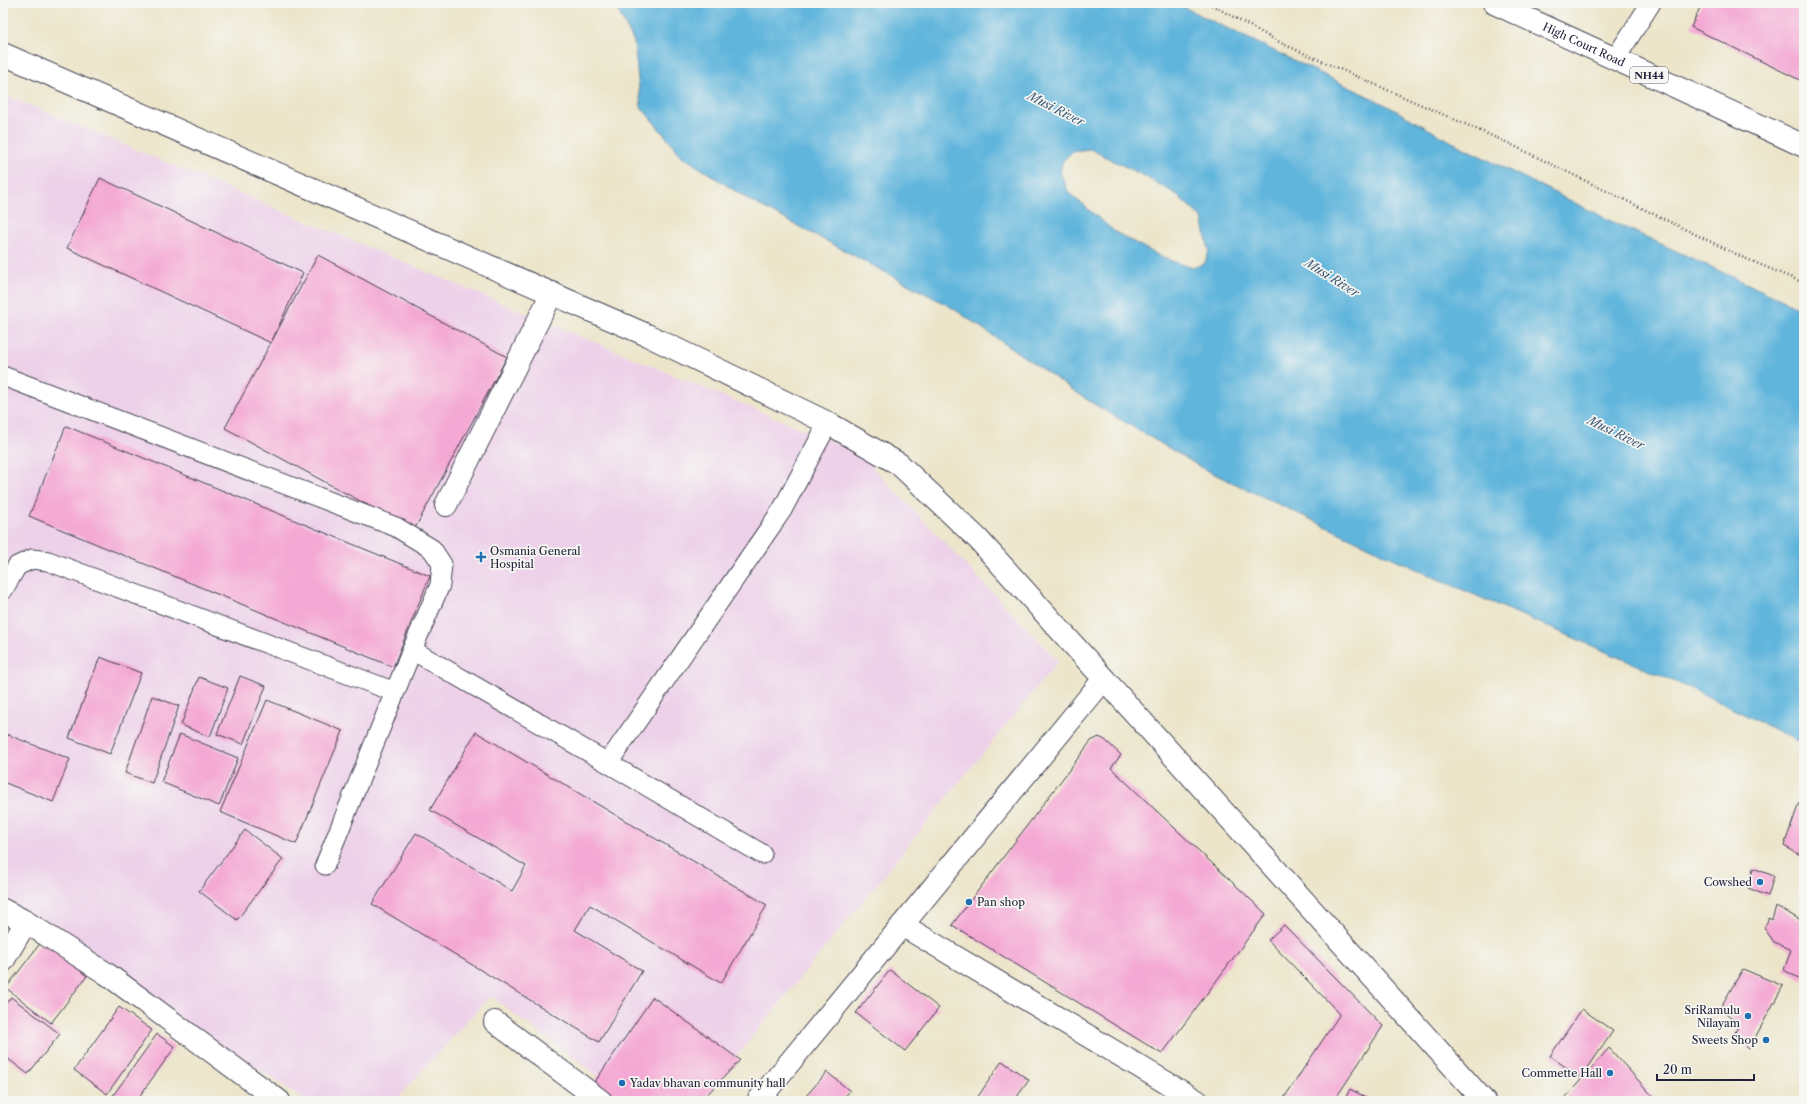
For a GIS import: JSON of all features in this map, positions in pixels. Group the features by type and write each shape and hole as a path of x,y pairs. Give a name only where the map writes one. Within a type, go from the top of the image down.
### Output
{"main road":[{"name":"High Court Road","path":"1494,3 1804,146"},
{"path":"3,54 647,335 828,423 899,464 978,539 1484,1101"},
{"path":"446,505 552,293"},
{"path":"758,1101 1104,679"},
{"path":"3,910 26,922 107,974 279,1101"},
{"path":"3,961 26,922"},
{"path":"902,925 1196,1101"},
{"path":"495,1022 601,1101"}],"lane":[{"path":"1615,59 1651,3"},
{"path":"3,376 396,527 432,549 442,564 440,586 412,650 326,865"},
{"path":"608,763 782,510 828,423"},
{"path":"3,590 17,566 32,559 48,561 395,692"},
{"path":"412,650 762,854"}],"path":[{"path":"1208,3 1283,44 1508,143 1742,257 1804,283"}],"shaded area":[{"name":"Osmania General Hospital","path":"3,94 859,453 1058,661 700,1101 632,1101 490,996 395,1101 307,1101 3,903"}],"water":[{"name":"Musi River","path":"614,3 1175,3 1386,105 1450,141 1609,220 1804,310 1804,744 1701,693 1431,576 1206,470 1089,401 951,307 749,200 682,156 641,107 634,42","holes":["1090,149 1176,194 1202,218 1209,251 1205,263 1193,268 1163,258 1115,232 1069,193 1060,172 1063,161 1073,151"]}],"building":[{"path":"1702,3 1804,3 1804,82 1691,27"},
{"path":"100,178 303,273 271,343 67,248"},
{"path":"318,255 507,357 414,530 225,428"},
{"path":"66,426 430,576 393,667 29,516"},
{"path":"100,657 141,673 110,754 69,738"},
{"path":"240,676 266,686 243,744 217,734"},
{"path":"199,677 228,688 210,737 181,725"},
{"path":"152,696 179,706 152,783 125,773"},
{"path":"267,700 343,731 296,844 220,812"},
{"path":"476,732 767,905 721,983 590,905 575,930 642,971 599,1042 372,904 416,833 512,891 526,866 430,810"},
{"path":"3,733 70,759 53,802 3,782"},
{"path":"180,734 238,758 219,806 161,782"},
{"path":"1099,737 1105,740 1121,755 1111,768 1266,914 1162,1054 952,925 1091,741"},
{"path":"1799,803 1804,806 1804,857 1784,846"},
{"path":"245,830 283,859 237,920 199,891"},
{"name":"Cowshed","path":"1753,868 1774,876 1768,896 1748,888"},
{"path":"1776,906 1804,922 1802,935 1804,936 1804,981 1784,970 1791,950 1774,942 1764,928 1769,918 1772,920"},
{"path":"1284,925 1383,1026 1334,1101 1282,1101 1340,1014 1268,940"},
{"path":"42,941 87,976 51,1023 6,988"},
{"name":"SriRamulu Nilayam","path":"1743,969 1783,986 1749,1049 1734,1035 1739,1024 1720,1008"},
{"path":"890,970 939,1008 905,1051 856,1013"},
{"path":"11,997 60,1034 28,1074 3,1055 3,1007"},
{"path":"653,997 740,1060 701,1101 617,1101 594,1083"},
{"path":"119,1007 152,1030 107,1094 74,1070"},
{"path":"1582,1009 1613,1031 1581,1078 1550,1056"},
{"path":"157,1034 175,1047 136,1101 109,1101"},
{"name":"Commette Hall","path":"1609,1048 1657,1101 1568,1101 1565,1098"},
{"path":"1002,1061 1029,1080 1014,1101 975,1101"},
{"path":"827,1072 850,1091 841,1101 813,1101 806,1096"},
{"path":"1350,1089 1373,1101 1344,1101"}],"place":[{"name":"Osmania General Hospital","path":"481,557"},
{"name":"Cowshed","path":"1760,882"},
{"name":"Pan shop","path":"969,902"},
{"name":"SriRamulu Nilayam","path":"1748,1016"},
{"name":"Sweets Shop","path":"1766,1040"},
{"name":"Commette Hall","path":"1610,1073"},
{"name":"Yadav bhavan community hall","path":"622,1083"}]}
